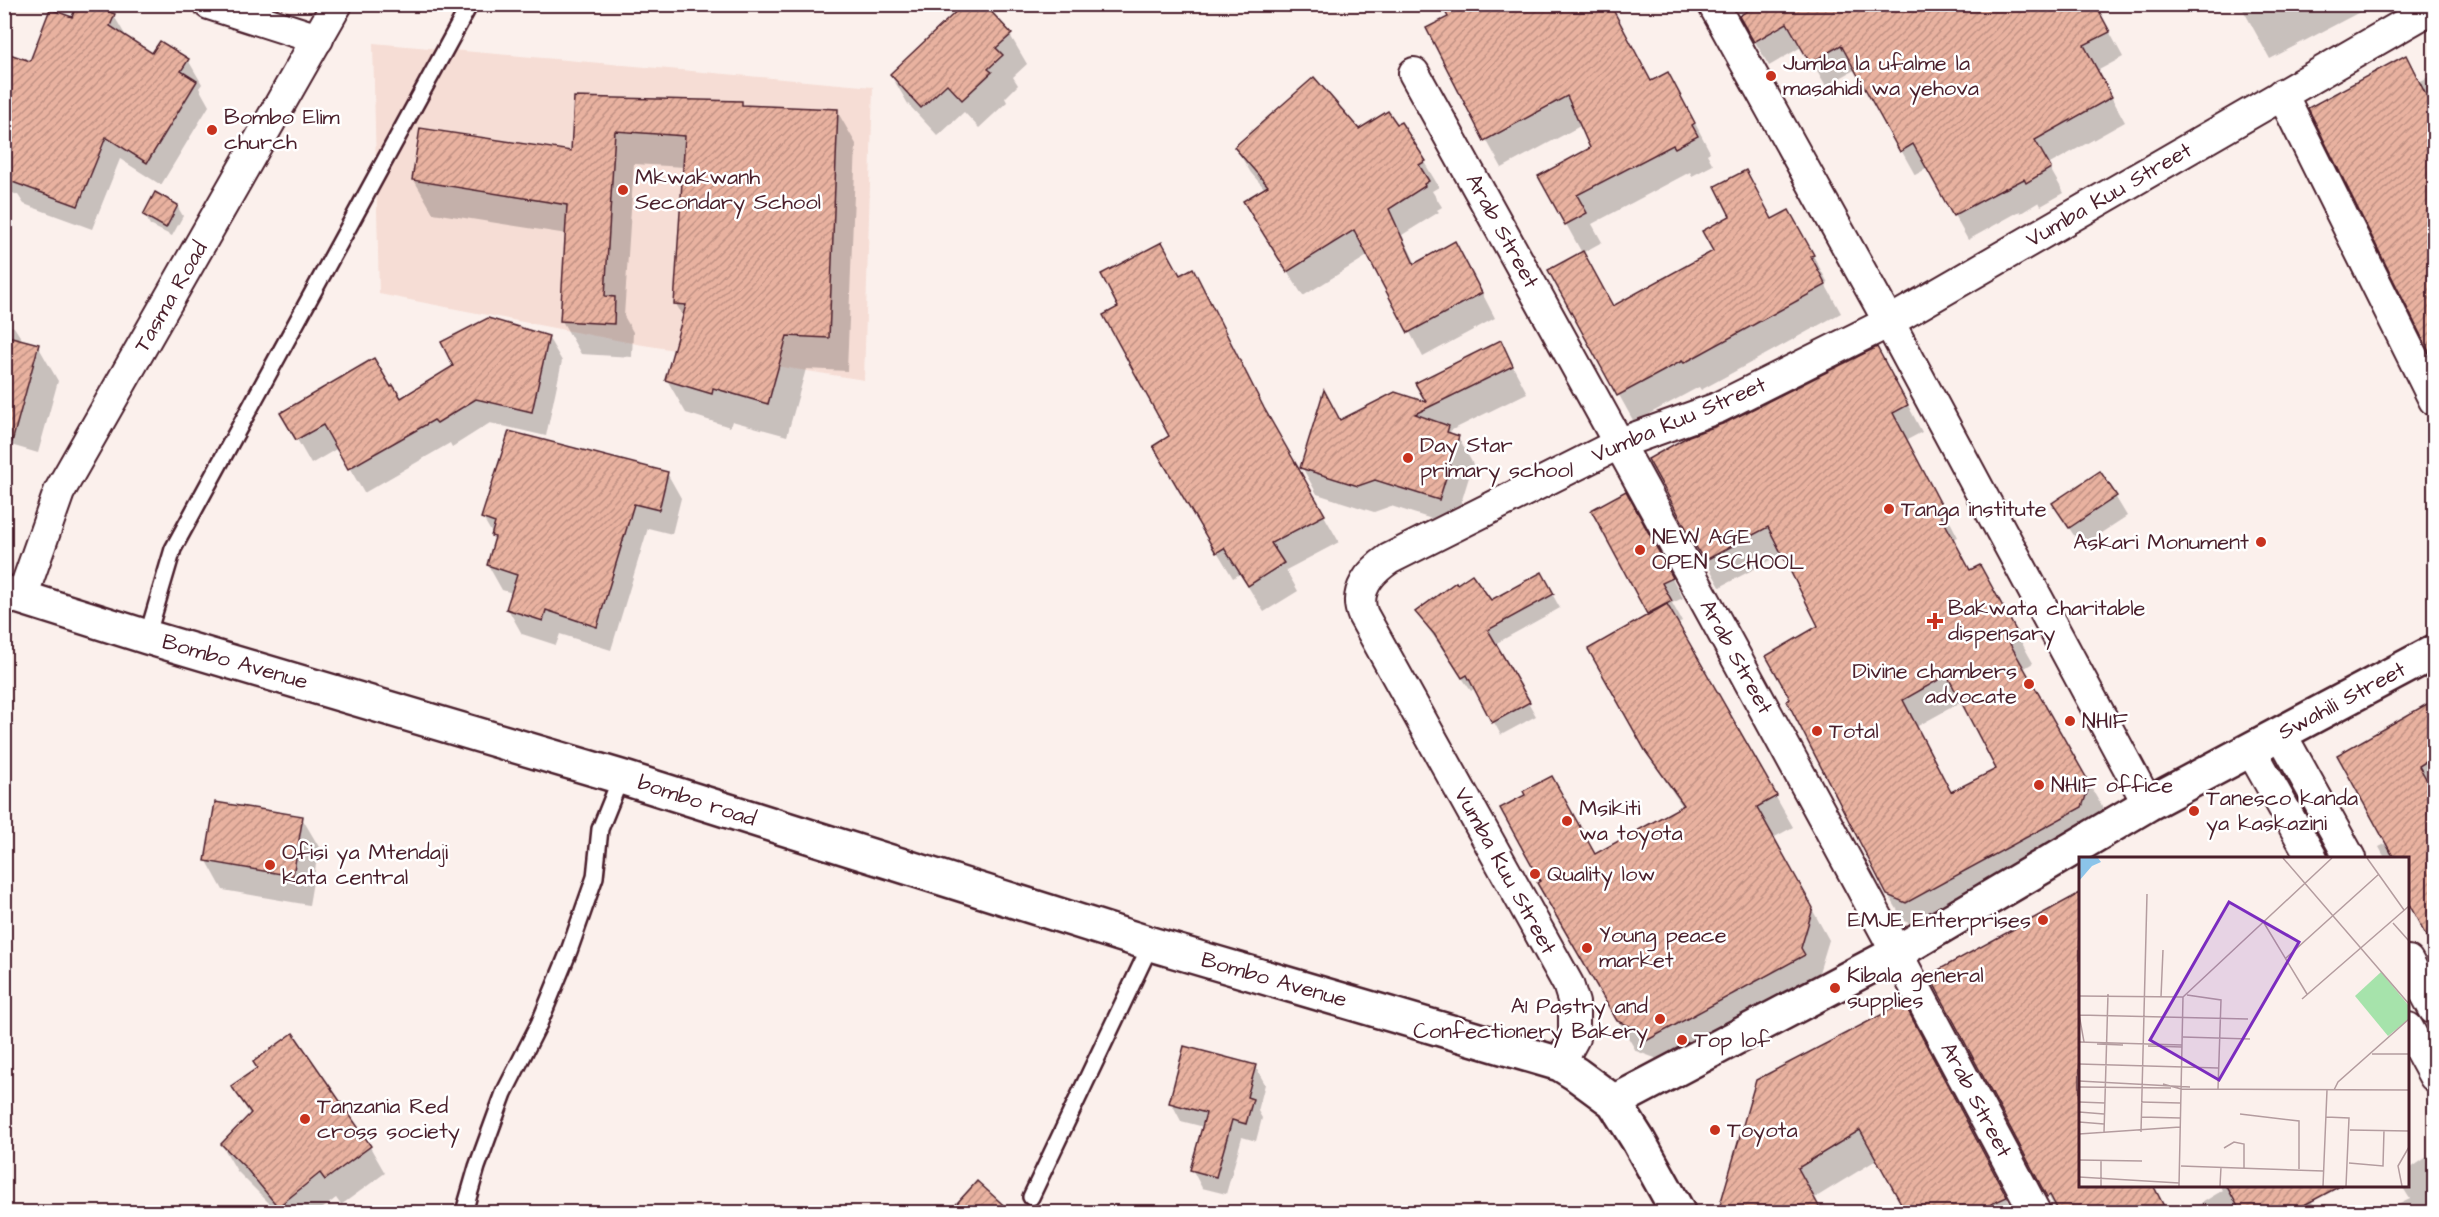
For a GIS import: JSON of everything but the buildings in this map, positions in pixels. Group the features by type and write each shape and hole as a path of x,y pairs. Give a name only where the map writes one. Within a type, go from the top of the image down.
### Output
{"street":[{"path":"209,4 318,39"},
{"name":"Tasma Road","path":"13,595 59,492 337,4"},
{"path":"1713,4 1889,322 2148,804"},
{"name":"Vumba Kuu Street","path":"1560,1064 1574,1038 1574,1003 1568,984 1362,615 1359,598 1366,579 1377,567 1389,559 1620,443 1717,408 1889,322 2434,7"},
{"name":"Arab Street","path":"1414,73 1620,443 1898,952 2035,1212"},
{"path":"2282,94 2434,400"},
{"name":"Bombo Avenue","path":"13,595 147,637 467,730"},
{"name":"Swahili Street","path":"1614,1102 1898,952 2148,804 2434,652"},
{"name":"bombo road","path":"467,730 926,875"},
{"path":"2280,734 2349,857"},
{"path":"2251,750 2311,857"},
{"name":"Bombo Avenue","path":"926,875 1151,944 1560,1064 1614,1102"},
{"path":"2409,963 2434,1009"},
{"path":"2409,1030 2434,1076"},
{"path":"1614,1102 1678,1212"}],"lane":[{"path":"147,637 173,549 470,4"},
{"path":"464,1212 477,1167 504,1093 539,1024 569,951 595,877 600,829 621,777"},
{"path":"1031,1197 1151,944"}],"shaded area":[{"name":"Mkwakwanh Secondary School","path":"373,43 873,87 864,380 637,344 379,294"}],"place":[{"name":"Jumba la ufalme la masahidi wa yehova","path":"1771,76"},
{"name":"Bombo Elim church","path":"212,130"},
{"name":"Mkwakwanh Secondary School","path":"623,190"},
{"name":"Day Star primary school","path":"1408,458"},
{"name":"Tanga institute","path":"1889,509"},
{"name":"Askari Monument","path":"2261,542"},
{"name":"NEW AGE OPEN SCHOOL","path":"1640,550"},
{"name":"Bakwata charitable dispensary","path":"1935,621"},
{"name":"Divine chambers advocate","path":"2029,684"},
{"name":"NHIF","path":"2070,721"},
{"name":"Total","path":"1817,731"},
{"name":"NHIF office","path":"2039,785"},
{"name":"Tanesco kanda ya kaskazini","path":"2194,811"},
{"name":"Msikiti wa toyota","path":"1567,821"},
{"name":"Ofisi ya Mtendaji kata central","path":"270,865"},
{"name":"Quality low","path":"1535,874"},
{"name":"EMJE Enterprises","path":"2043,920"},
{"name":"Young peace market","path":"1587,948"},
{"name":"Kibala general supplies","path":"1835,988"},
{"name":"A1 Pastry and Confectionery Bakery","path":"1660,1019"},
{"name":"Top lof","path":"1682,1040"},
{"name":"Tanzania Red cross society","path":"305,1119"},
{"name":"Toyota","path":"1715,1130"}]}
